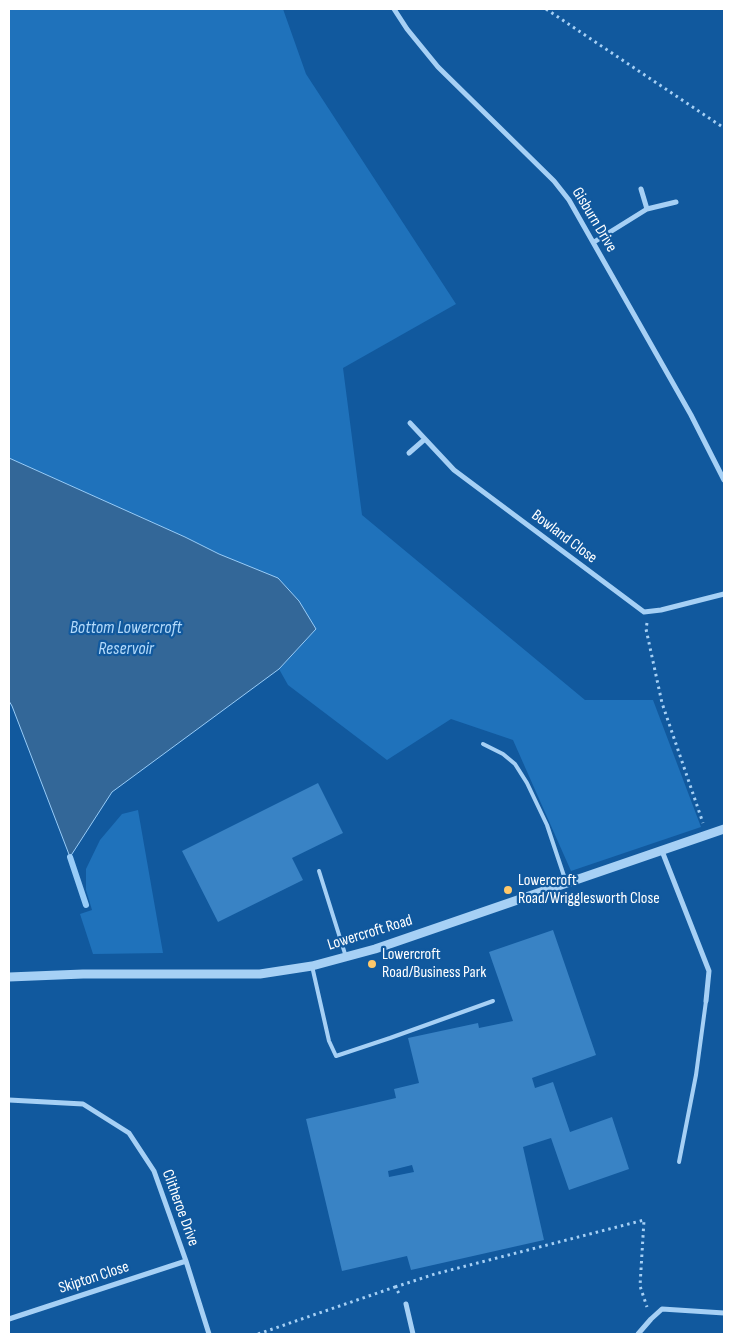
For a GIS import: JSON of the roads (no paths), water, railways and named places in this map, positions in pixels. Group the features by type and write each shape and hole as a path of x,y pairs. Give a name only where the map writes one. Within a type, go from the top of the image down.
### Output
{"street":[{"name":"Gisburn Drive","path":"394,9 407,29 438,66 554,181 569,200 691,415 724,480"},
{"path":"641,190 647,209"},
{"path":"594,242 647,209 676,202"},
{"name":"Bowland Close","path":"410,423 462,476 644,612 724,594"},
{"path":"409,453 424,439"},
{"name":"Lowercroft Road","path":"9,977 83,974 260,974 312,966 384,946 724,829"},
{"path":"662,851 709,971 706,1001"},
{"name":"Clitheroe Drive","path":"9,1100 83,1104 129,1133 154,1171 186,1261 209,1334"},
{"name":"Skipton Close","path":"9,1319 186,1261"},
{"path":"406,1304 413,1334"},
{"path":"638,1334 662,1309 724,1313"}],"lane":[{"path":"483,744 503,754 515,764 527,782 547,825 566,884"},
{"path":"319,871 346,956"},
{"path":"312,966 329,1042 336,1056 493,1001"},
{"path":"680,1162 696,1075 706,1001"}],"water":[{"name":"Bottom Lowercroft Reservoir","path":"9,458 219,554 278,578 299,601 316,629 279,669 112,792 70,857 9,701"}],"waterway":[{"path":"70,857 86,905"}],"place":[{"name":"Lowercroft Road/Wrigglesworth Close","path":"508,890"},
{"name":"Lowercroft Road/Business Park","path":"372,964"}]}
